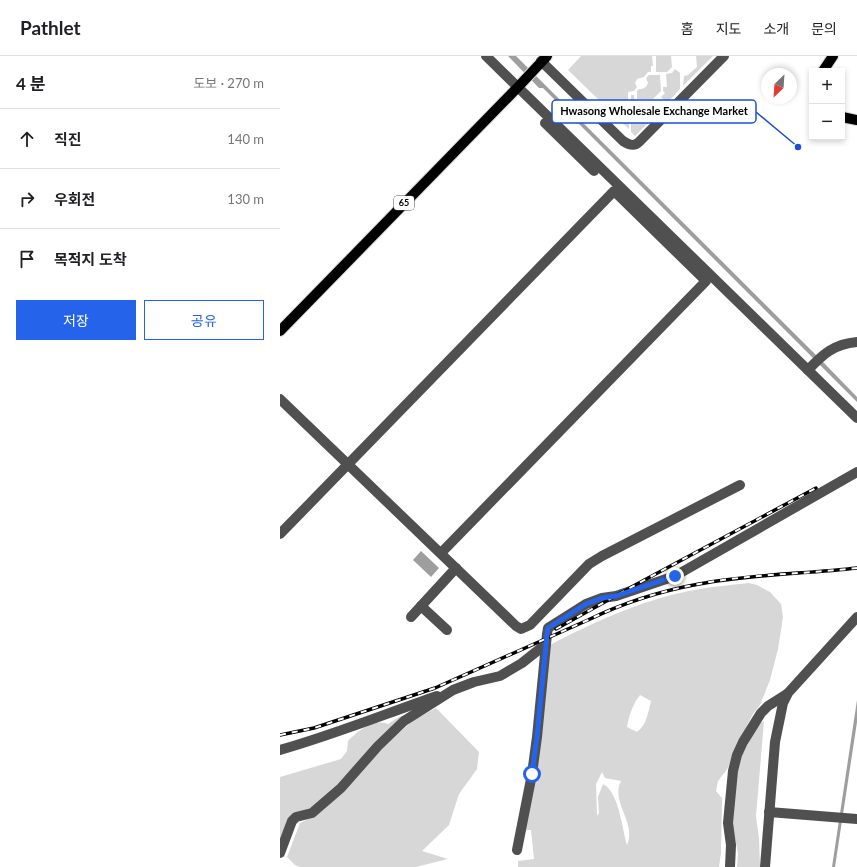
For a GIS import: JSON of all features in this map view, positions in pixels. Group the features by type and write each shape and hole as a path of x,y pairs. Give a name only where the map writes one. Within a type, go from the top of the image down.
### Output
{"main road":[{"path":"825,68 833,56"},
{"name":"65","path":"280,331 518,87 544,58"},
{"path":"845,117 857,115"},
{"path":"845,117 857,120"}],"street":[{"path":"486,56 814,363 857,418"},
{"path":"544,58 623,141 631,146 636,145 724,56"},
{"path":"441,553 706,280 545,124"},
{"path":"280,534 614,191"},
{"path":"814,363 830,350 857,342"},
{"path":"280,399 441,553 454,571 521,629 530,625 589,564 740,486"},
{"path":"517,850 535,752 548,628 586,604 602,598 616,596 675,576 857,472"},
{"path":"411,617 454,571"},
{"path":"421,606 447,630"},
{"path":"730,867 731,845 728,823 733,771 737,755 743,742 761,713 768,706 788,693 857,617"},
{"path":"280,750 319,739 474,682 500,676 522,663 546,644"},
{"path":"280,854 292,821 296,817 305,816 312,812 341,788 378,746 404,721 452,690"},
{"path":"765,867 775,742 783,703 788,693"},
{"path":"769,812 852,818"}],"shaded area":[{"path":"508,56 516,56 823,362 857,397 857,402 543,88 539,88"},
{"path":"581,56 652,56 653,66 651,66 651,72 648,72 644,77 637,79 635,83 637,87 634,91 628,92 629,129 568,70"},
{"path":"656,56 671,56 672,67 667,72 656,72"},
{"path":"696,56 713,56 683,86 684,76 688,75 697,67"},
{"path":"675,69 680,73 680,89 667,103 661,97 665,93 663,91 663,87 667,87 666,74 672,73"},
{"path":"649,75 660,75 661,91 653,99 637,99 637,91 646,87 648,83 646,78"},
{"path":"631,95 634,95 635,106 649,106 649,101 652,101 655,104 659,100 665,106 635,136 631,132"},
{"path":"421,551 439,568 431,577 413,560"},
{"path":"749,583 757,585 770,592 781,604 783,617 778,649 770,680 760,705 753,714 734,750 728,768 718,781 716,791 722,798 721,853 719,867 518,867 518,861 534,859 531,830 526,830 550,645 586,627 641,604 680,593 706,588","holes":["640,695 651,701 645,722 637,732 627,727 635,702","602,772 605,778 621,781 619,797 629,829 627,845 613,795 603,784 598,797 599,813 597,816 596,784"]},
{"path":"857,700 857,722 835,867 832,867"},
{"path":"436,708 479,752 477,769 459,794 449,825 422,851 448,859 416,867 300,867 295,865 287,857 300,823 314,816 381,748 408,725 417,718"},
{"path":"406,715 340,785 309,811 280,840 280,777 341,759 347,751 348,741 366,726 377,723 388,724 399,717"},
{"path":"764,721 756,816 759,838 760,867 737,867 738,853 731,818 736,779 742,755 758,725"}],"railway":[{"path":"556,629 816,488"},
{"path":"280,735 314,728 435,688 601,614 656,594 699,584 738,578 857,568"}],"place":[{"name":"Hwasong Wholesale Exchange Market","path":"798,147"}],"route":[{"path":"532,774 548,628 586,604 602,598 616,596 675,576"}]}
